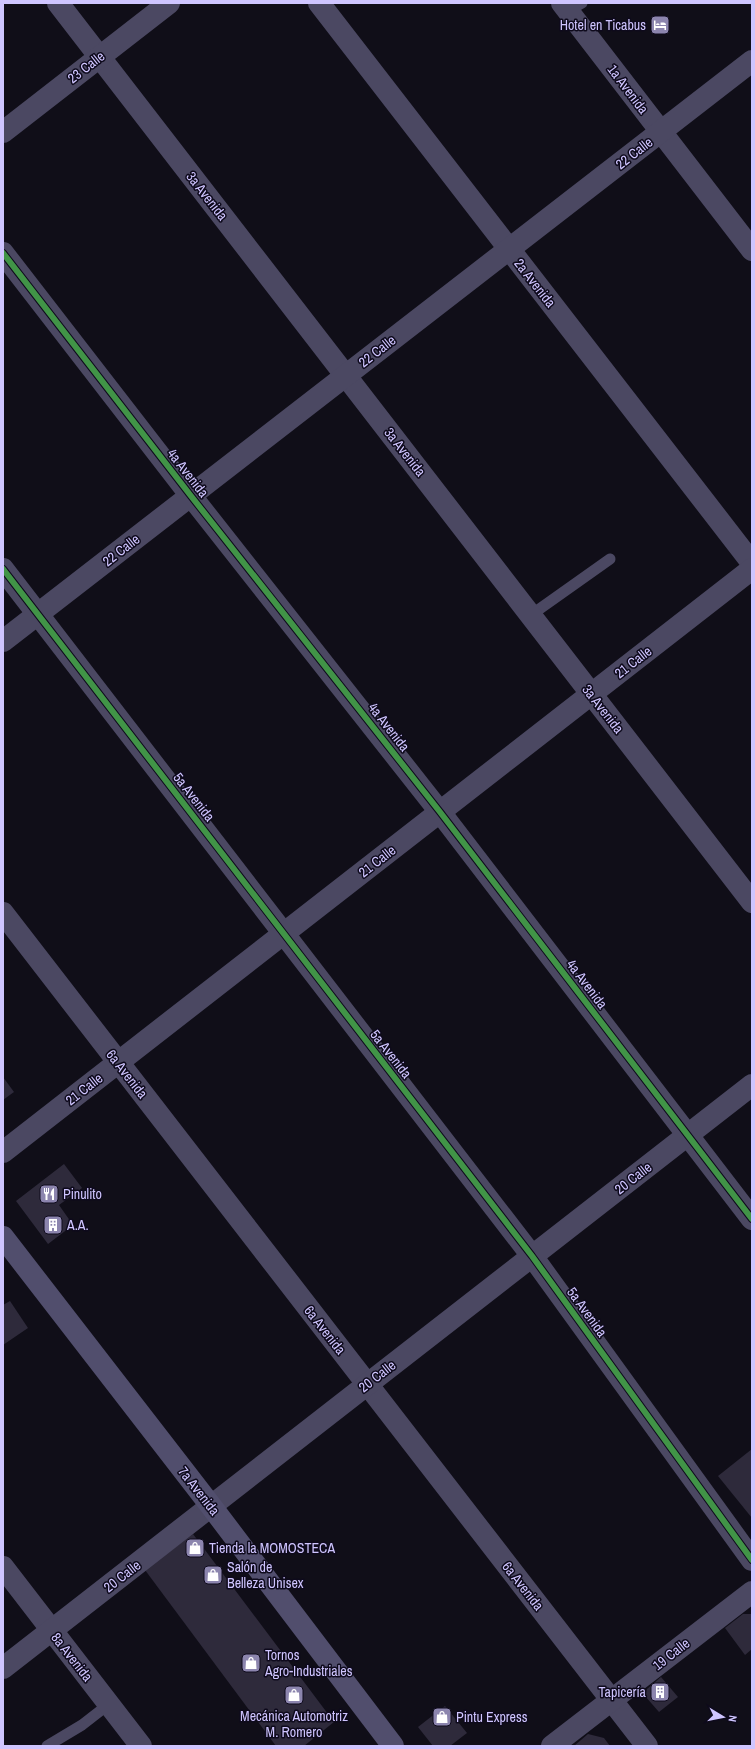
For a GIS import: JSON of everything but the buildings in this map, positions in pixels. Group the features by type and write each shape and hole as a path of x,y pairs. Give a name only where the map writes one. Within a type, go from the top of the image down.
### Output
{"main road":[{"name":"7a Avenida","path":"3,1238 211,1506 393,1746"}],"street":[{"name":"3a Avenida","path":"58,3 752,902"},
{"name":"23 Calle","path":"3,132 169,3"},
{"name":"2a Avenida","path":"319,3 752,563"},
{"name":"1a Avenida","path":"571,6 661,132 752,250"},
{"name":"22 Calle","path":"3,641 752,61"},
{"name":"4a Avenida","path":"3,253 191,496 440,812 752,1219"},
{"name":"5a Avenida","path":"3,569 532,1256 752,1560"},
{"name":"21 Calle","path":"3,1152 752,569"},
{"name":"6a Avenida","path":"3,914 647,1746"},
{"name":"20 Calle","path":"3,1668 752,1085"},
{"name":"8a Avenida","path":"3,1567 141,1746"},
{"name":"19 Calle","path":"552,1746 752,1592"}],"lane":[{"path":"531,615 610,559"},
{"path":"47,1746 82,1725 109,1704"}],"cycle path":[{"path":"3,253 191,496 440,812 752,1219"},
{"path":"3,569 532,1256 752,1560"}],"place":[{"name":"Hotel en Ticabus","path":"660,25"},
{"name":"Pinulito","path":"49,1194"},
{"name":"A.A.","path":"53,1225"},
{"name":"Tienda la MOMOSTECA","path":"195,1548"},
{"name":"Salón de Belleza Unisex","path":"213,1575"},
{"name":"Tornos Agro-Industriales","path":"251,1663"},
{"name":"Tapicería","path":"660,1692"},
{"name":"Mecánica Automotriz M. Romero","path":"294,1695"},
{"name":"Pintu Express","path":"442,1717"}]}
